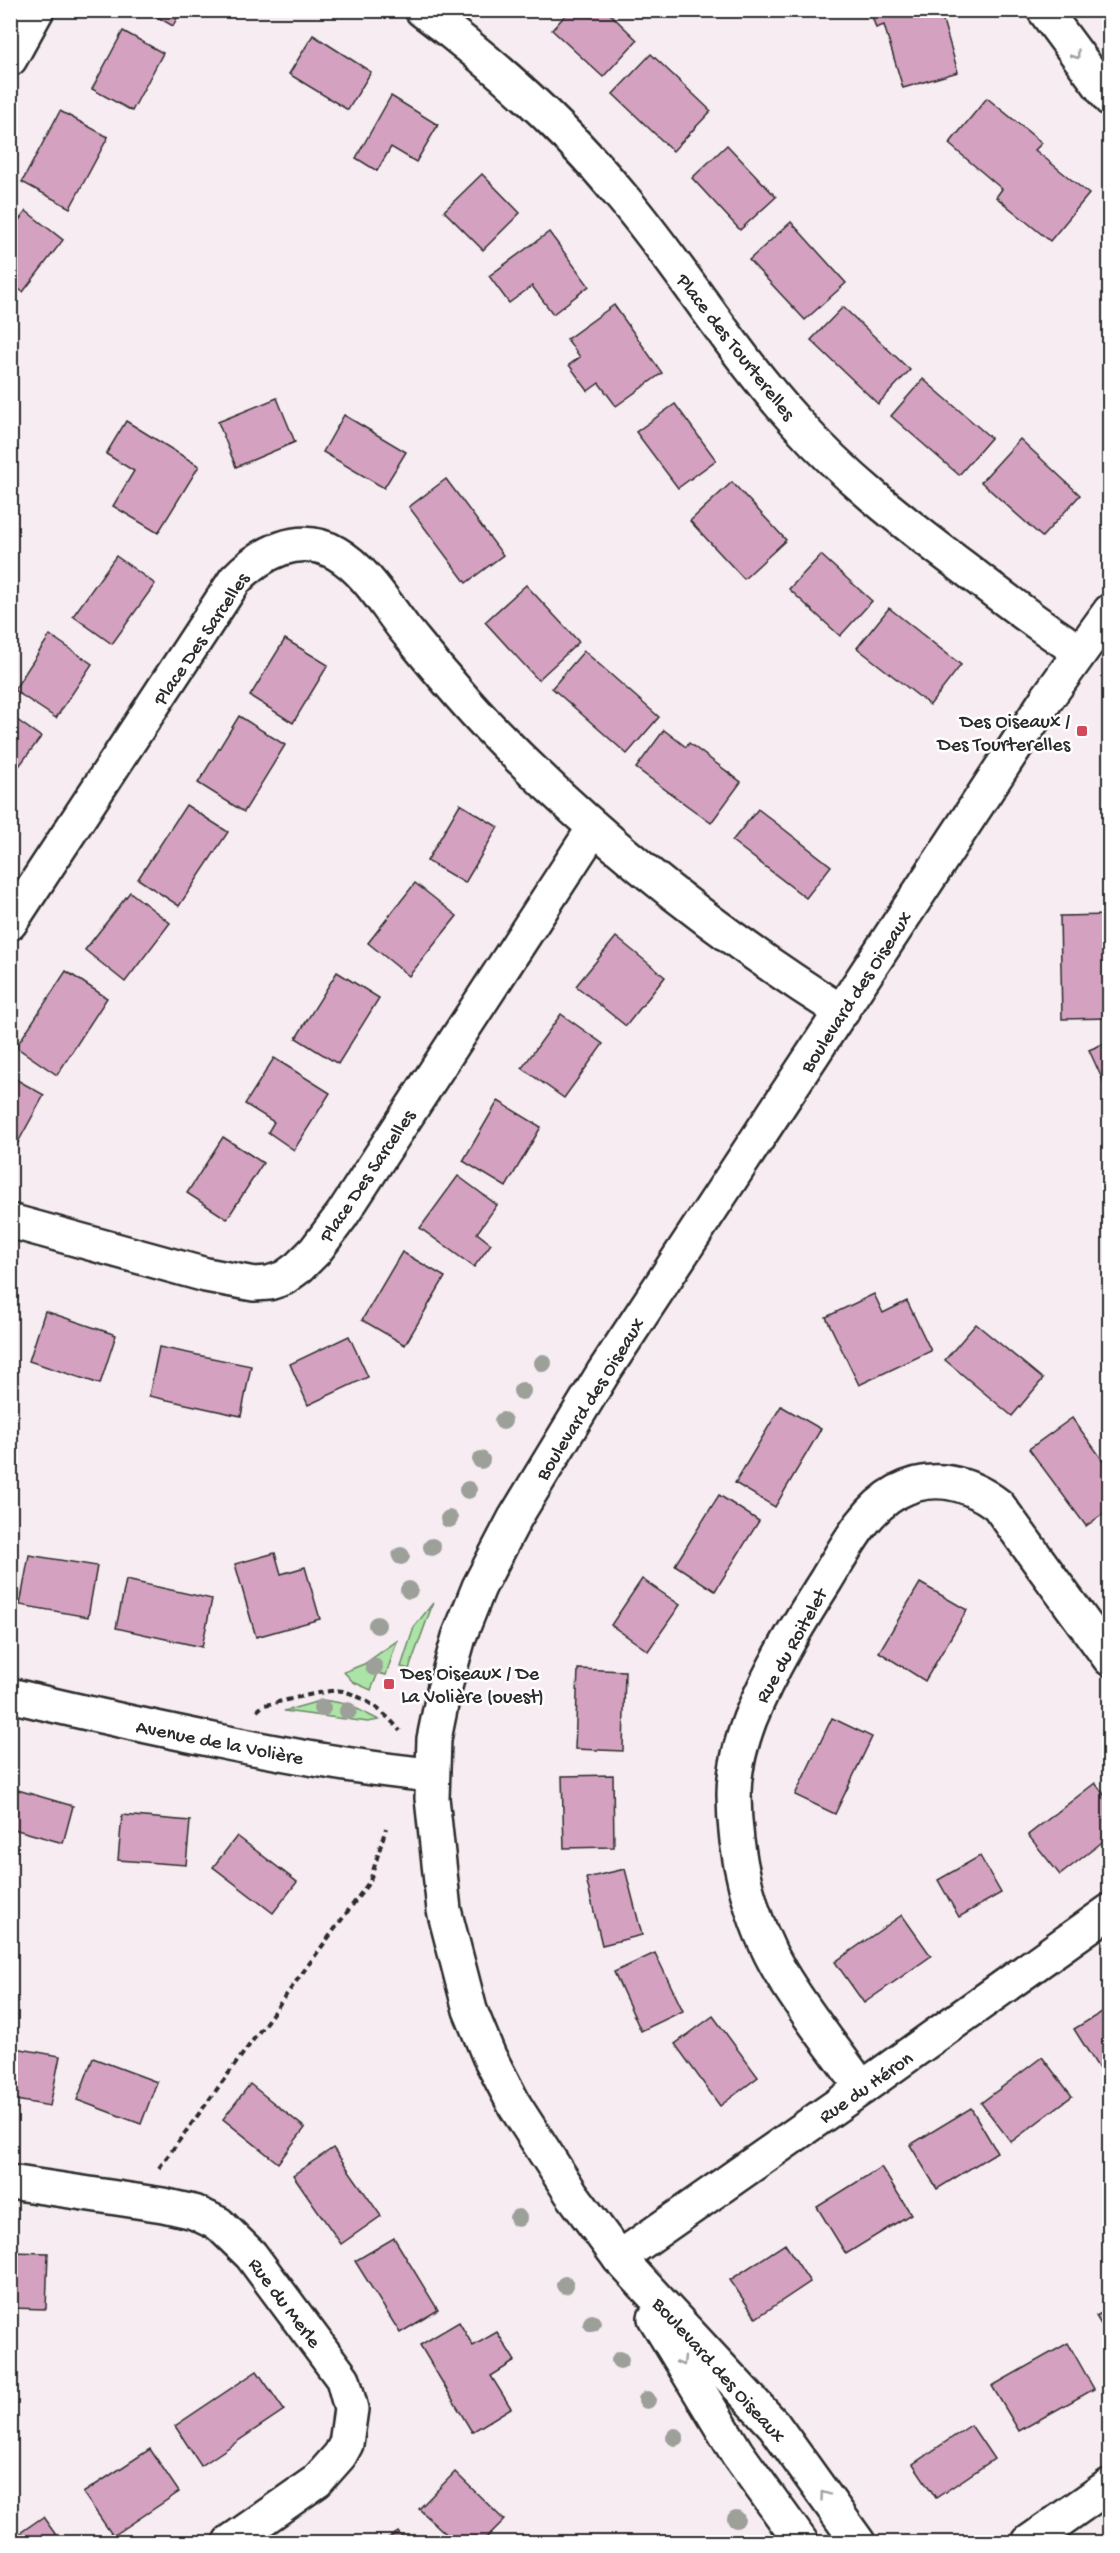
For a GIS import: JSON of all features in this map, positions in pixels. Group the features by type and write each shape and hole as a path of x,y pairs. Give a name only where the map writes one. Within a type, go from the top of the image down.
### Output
{"street":[{"path":"10,58 38,10"},
{"name":"Place des Tourterelles","path":"422,10 511,82 541,109 598,168 624,198 763,383 821,449 878,502 1031,618 1079,651"},
{"path":"1044,10 1110,99"},
{"name":"Place Des Sarcelles","path":"10,924 235,580 264,555 280,548 299,545 316,546 334,552 362,574 445,678 481,719 544,783 594,828 747,948 843,1012"},
{"name":"Boulevard des Oiseaux","path":"801,2542 736,2453 619,2258 571,2193 532,2134 489,2056 470,2010 444,1910 436,1853 432,1775 434,1739 444,1690 459,1637 479,1587 515,1518 603,1373 1079,651 1110,611"},
{"name":"Place Des Sarcelles","path":"10,1221 239,1283 269,1283 284,1278 315,1251 342,1215 594,828"},
{"name":"Rue du Roitelet","path":"862,2088 788,1983 770,1952 745,1884 736,1822 735,1771 749,1721 766,1683 797,1627 851,1539 880,1505 909,1487 935,1481 949,1482 975,1490 998,1505 1110,1659"},
{"name":"Avenue de la Volière","path":"10,1695 129,1723 307,1758 432,1775"},
{"name":"Rue du Héron","path":"619,2258 1110,1911"},
{"name":"Rue du Merle","path":"10,2182 163,2205 194,2212 219,2224 251,2255 343,2379 351,2409 351,2427 340,2455 317,2481 230,2542"},
{"name":"Boulevard des Oiseaux","path":"619,2258 774,2425 858,2542"},
{"path":"1029,2542 1110,2485"}],"path":[{"path":"264,1705 327,1691 343,1691 387,1714"},
{"path":"153,2176 370,1881 387,1828"}],"green space":[{"path":"433,1603 409,1669 401,1667 414,1627"},
{"path":"397,1641 386,1675 378,1673 371,1690 353,1682 344,1672 364,1664"},
{"path":"323,1700 347,1704 379,1720 368,1722 284,1711"}],"building":[{"path":"145,10 181,10 173,26"},
{"path":"570,10 606,10 637,40 603,77 552,30"},
{"path":"870,10 940,10 958,72 903,88 884,25 876,28"},
{"path":"123,31 163,53 132,111 92,89"},
{"path":"313,35 371,72 348,110 289,74"},
{"path":"651,54 711,111 673,151 613,94"},
{"path":"391,96 438,125 416,162 391,147 377,171 356,158"},
{"path":"987,98 1042,143 1035,150 1089,194 1050,241 996,197 1002,189 949,144"},
{"path":"60,111 108,137 70,208 22,182"},
{"path":"727,145 776,197 740,230 692,178"},
{"path":"482,174 520,213 483,250 444,211"},
{"path":"26,211 63,240 23,292 10,283 10,232"},
{"path":"791,222 846,283 805,320 749,260"},
{"path":"549,232 589,286 553,314 532,286 509,303 489,276"},
{"path":"614,305 662,373 616,406 599,383 588,391 569,365 580,357 567,339"},
{"path":"843,307 910,370 878,404 811,340"},
{"path":"923,379 991,438 959,475 891,416"},
{"path":"277,398 295,442 236,467 218,422"},
{"path":"675,404 716,460 678,488 636,432"},
{"path":"344,415 406,452 384,488 323,452"},
{"path":"126,421 199,466 158,533 113,506 134,471 106,454"},
{"path":"1020,439 1080,495 1042,537 981,482"},
{"path":"446,479 503,555 466,583 409,507"},
{"path":"732,482 786,540 744,579 690,521"},
{"path":"821,555 872,601 840,636 789,589"},
{"path":"116,556 155,584 112,644 73,616"},
{"path":"526,585 579,642 538,680 485,622"},
{"path":"889,608 961,665 930,705 857,648"},
{"path":"50,635 92,664 56,718 14,690"},
{"path":"285,639 328,665 293,723 250,696"},
{"path":"584,651 659,717 627,754 552,688"},
{"path":"10,715 41,737 10,778"},
{"path":"239,716 285,745 244,812 198,783"},
{"path":"664,730 686,747 689,743 741,782 711,823 636,768"},
{"path":"460,804 498,827 465,883 427,861"},
{"path":"186,805 228,832 179,906 138,879"},
{"path":"758,809 831,866 806,898 732,841"},
{"path":"415,883 457,916 409,976 368,943"},
{"path":"130,892 170,923 125,982 85,950"},
{"path":"1110,915 1110,1018 1062,1019 1060,916"},
{"path":"616,937 665,977 626,1026 576,986"},
{"path":"66,971 107,998 57,1075 16,1047"},
{"path":"337,972 379,998 338,1064 296,1038"},
{"path":"561,1014 603,1044 564,1098 522,1068"},
{"path":"1110,1041 1110,1096 1089,1050"},
{"path":"274,1058 330,1093 294,1150 268,1132 274,1122 245,1104"},
{"path":"10,1076 44,1095 11,1155 10,1155"},
{"path":"498,1101 541,1127 506,1187 463,1161"},
{"path":"223,1137 263,1163 227,1219 187,1193"},
{"path":"458,1176 497,1205 477,1233 491,1244 474,1267 420,1228"},
{"path":"402,1252 445,1277 405,1345 362,1320"},
{"path":"874,1294 883,1313 907,1301 931,1351 859,1385 826,1317"},
{"path":"10,1295 18,1297 10,1328"},
{"path":"45,1311 116,1335 100,1384 29,1361"},
{"path":"976,1324 1043,1379 1012,1416 945,1360"},
{"path":"349,1336 368,1377 308,1405 290,1364"},
{"path":"159,1347 251,1366 241,1416 149,1396"},
{"path":"781,1406 821,1429 775,1507 735,1483"},
{"path":"1072,1418 1110,1470 1110,1509 1086,1526 1029,1449"},
{"path":"719,1495 759,1521 715,1591 675,1565"},
{"path":"1110,1524 1110,1539 1103,1529"},
{"path":"275,1553 281,1574 305,1567 320,1619 256,1637 235,1564"},
{"path":"29,1555 97,1566 88,1617 20,1605"},
{"path":"642,1579 680,1605 648,1651 611,1625"},
{"path":"126,1580 212,1599 202,1647 116,1628"},
{"path":"920,1583 967,1610 925,1681 879,1652"},
{"path":"578,1669 625,1671 623,1751 575,1749"},
{"path":"832,1718 872,1737 835,1814 795,1795"},
{"path":"613,1775 614,1847 564,1848 562,1776"},
{"path":"1095,1783 1110,1802 1110,1836 1060,1875 1028,1835"},
{"path":"11,1788 73,1806 63,1843 10,1828"},
{"path":"122,1815 190,1821 186,1865 118,1860"},
{"path":"237,1836 297,1882 273,1913 213,1867"},
{"path":"980,1856 1001,1893 959,1917 938,1880"},
{"path":"625,1869 642,1935 602,1945 586,1878"},
{"path":"902,1915 931,1956 864,2003 835,1962"},
{"path":"655,1953 683,2011 641,2031 614,1972"},
{"path":"1110,2007 1110,2067 1101,2072 1074,2029"},
{"path":"713,2016 758,2077 720,2106 675,2044"},
{"path":"10,2047 60,2056 50,2106 10,2099"},
{"path":"1042,2057 1072,2096 1011,2142 981,2103"},
{"path":"93,2058 157,2082 141,2124 77,2100"},
{"path":"250,2084 305,2128 278,2163 223,2119"},
{"path":"971,2108 997,2152 937,2189 910,2145"},
{"path":"333,2148 381,2216 341,2244 293,2175"},
{"path":"881,2167 911,2214 846,2254 817,2207"},
{"path":"394,2238 438,2310 400,2333 355,2261"},
{"path":"785,2244 810,2282 756,2318 730,2280"},
{"path":"10,2252 48,2253 46,2309 10,2308"},
{"path":"1110,2308 1110,2340 1096,2316"},
{"path":"459,2322 473,2346 497,2332 515,2361 491,2376 511,2408 472,2432 420,2345"},
{"path":"1068,2343 1094,2389 1019,2431 992,2386"},
{"path":"257,2371 284,2410 201,2466 175,2426"},
{"path":"971,2425 994,2459 936,2498 913,2464"},
{"path":"150,2449 179,2492 113,2536 83,2493"},
{"path":"455,2472 504,2520 482,2542 455,2542 419,2509"},
{"path":"43,2517 61,2542 10,2542 10,2540"},
{"path":"398,2532 405,2542 383,2542"}],"place":[{"name":"Des Oiseaux / Des Tourterelles","path":"1082,731"},
{"name":"Des Oiseaux / De La Volière (ouest)","path":"389,1684"}]}
